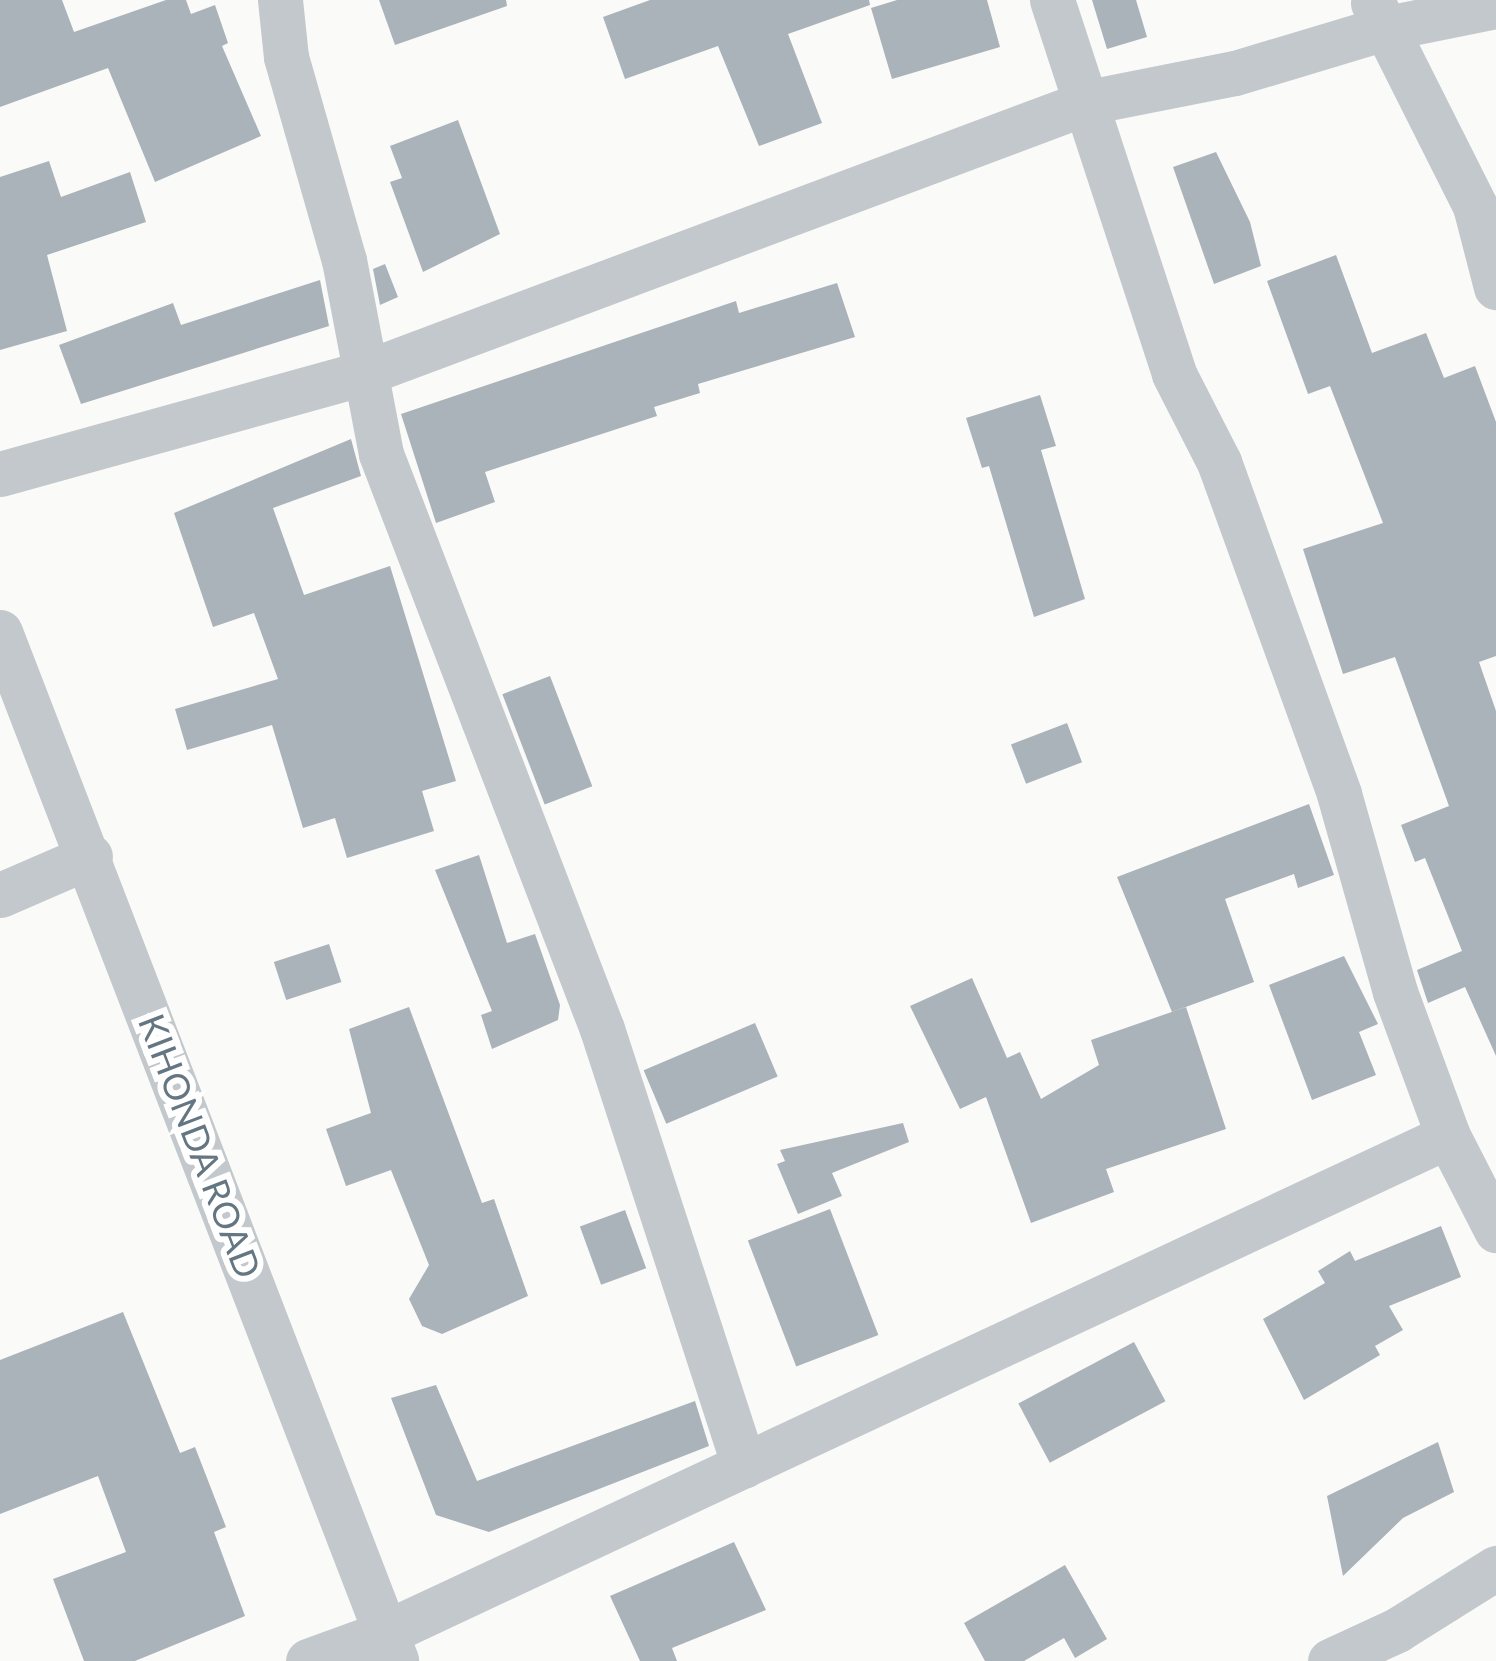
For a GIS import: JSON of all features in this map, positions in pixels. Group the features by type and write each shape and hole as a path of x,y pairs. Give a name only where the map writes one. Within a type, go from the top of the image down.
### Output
{"street":[{"path":"280,0 304,138 344,260 381,454 602,1029 744,1466"},
{"path":"1052,0 1174,374 1219,462 1274,607 1448,1136 1496,1230"},
{"path":"0,474 367,372 1088,102 1235,74 1377,14 1496,6"},
{"path":"1377,14 1475,206 1496,287"},
{"name":"KIHONDA ROAD","path":"0,632 391,1647"},
{"path":"0,895 89,856"},
{"path":"308,1661 391,1647 744,1466 1448,1136"},
{"path":"1330,1661 1397,1630 1496,1568"}],"building":[{"path":"0,0 62,0 74,32 166,0 186,0 191,14 215,5 228,43 222,46 261,136 155,182 108,68 0,107"},
{"path":"379,0 506,0 507,6 395,45"},
{"path":"650,0 869,0 870,5 788,34 822,123 759,146 718,46 625,79 603,17"},
{"path":"897,0 987,0 1000,47 892,79 871,8"},
{"path":"1092,0 1136,0 1147,37 1107,49"},
{"path":"458,120 500,234 423,272 390,182 402,178 390,146"},
{"path":"1216,152 1250,222 1261,266 1214,284 1173,167"},
{"path":"49,161 61,197 130,172 146,222 47,255 67,331 0,350 0,177"},
{"path":"1336,255 1372,353 1426,333 1444,378 1475,366 1496,422 1496,656 1479,662 1496,711 1496,1056 1465,987 1428,1003 1417,970 1462,951 1425,858 1415,862 1401,825 1449,806 1395,657 1343,674 1303,549 1383,523 1330,386 1308,394 1267,281"},
{"path":"385,264 398,297 380,305 373,269"},
{"path":"320,280 329,326 81,404 59,345 173,303 181,325"},
{"path":"837,283 855,337 698,384 700,393 654,407 657,416 485,472 495,502 436,523 401,414 736,301 739,313"},
{"path":"1040,395 1056,446 1041,450 1085,599 1034,617 989,466 982,468 966,418"},
{"path":"351,439 361,476 273,508 304,595 390,566 456,781 422,791 434,831 347,858 335,818 303,828 272,725 187,750 175,709 278,679 254,613 213,627 174,513"},
{"path":"550,676 592,786 545,804 502,694"},
{"path":"1067,723 1082,762 1026,784 1011,745"},
{"path":"1309,804 1334,875 1298,888 1294,874 1225,899 1254,982 1172,1012 1117,877"},
{"path":"479,855 507,943 535,934 560,1005 558,1020 492,1049 481,1015 492,1011 435,870"},
{"path":"329,944 341,982 286,1000 274,962"},
{"path":"1344,956 1378,1024 1359,1032 1376,1075 1312,1100 1269,985"},
{"path":"972,978 1007,1058 1020,1052 1041,1099 1099,1065 1091,1040 1186,1007 1226,1129 1106,1169 1114,1192 1031,1223 986,1097 960,1109 910,1006"},
{"path":"409,1007 482,1203 494,1199 528,1296 442,1334 422,1326 409,1299 429,1265 391,1170 346,1186 326,1129 371,1113 349,1029"},
{"path":"755,1023 778,1076 666,1124 644,1070"},
{"path":"903,1123 909,1142 832,1173 842,1196 798,1214 777,1164 785,1161 780,1150"},
{"path":"830,1209 878,1335 796,1367 748,1241"},
{"path":"625,1210 646,1268 601,1285 580,1226"},
{"path":"1441,1226 1461,1277 1389,1306 1403,1330 1375,1346 1380,1355 1304,1400 1263,1319 1325,1283 1318,1271 1350,1251 1355,1261"},
{"path":"123,1312 180,1453 195,1447 226,1527 214,1532 245,1616 135,1661 84,1661 53,1579 126,1552 98,1476 0,1514 0,1360"},
{"path":"1134,1342 1165,1401 1050,1463 1018,1404"},
{"path":"436,1385 477,1481 695,1401 709,1446 489,1532 436,1515 391,1398"},
{"path":"1438,1442 1454,1492 1403,1518 1343,1576 1327,1496"},
{"path":"734,1542 766,1610 672,1648 677,1661 640,1661 610,1596"},
{"path":"1065,1565 1107,1639 1075,1658 1064,1638 1024,1661 985,1661 964,1623"}]}
